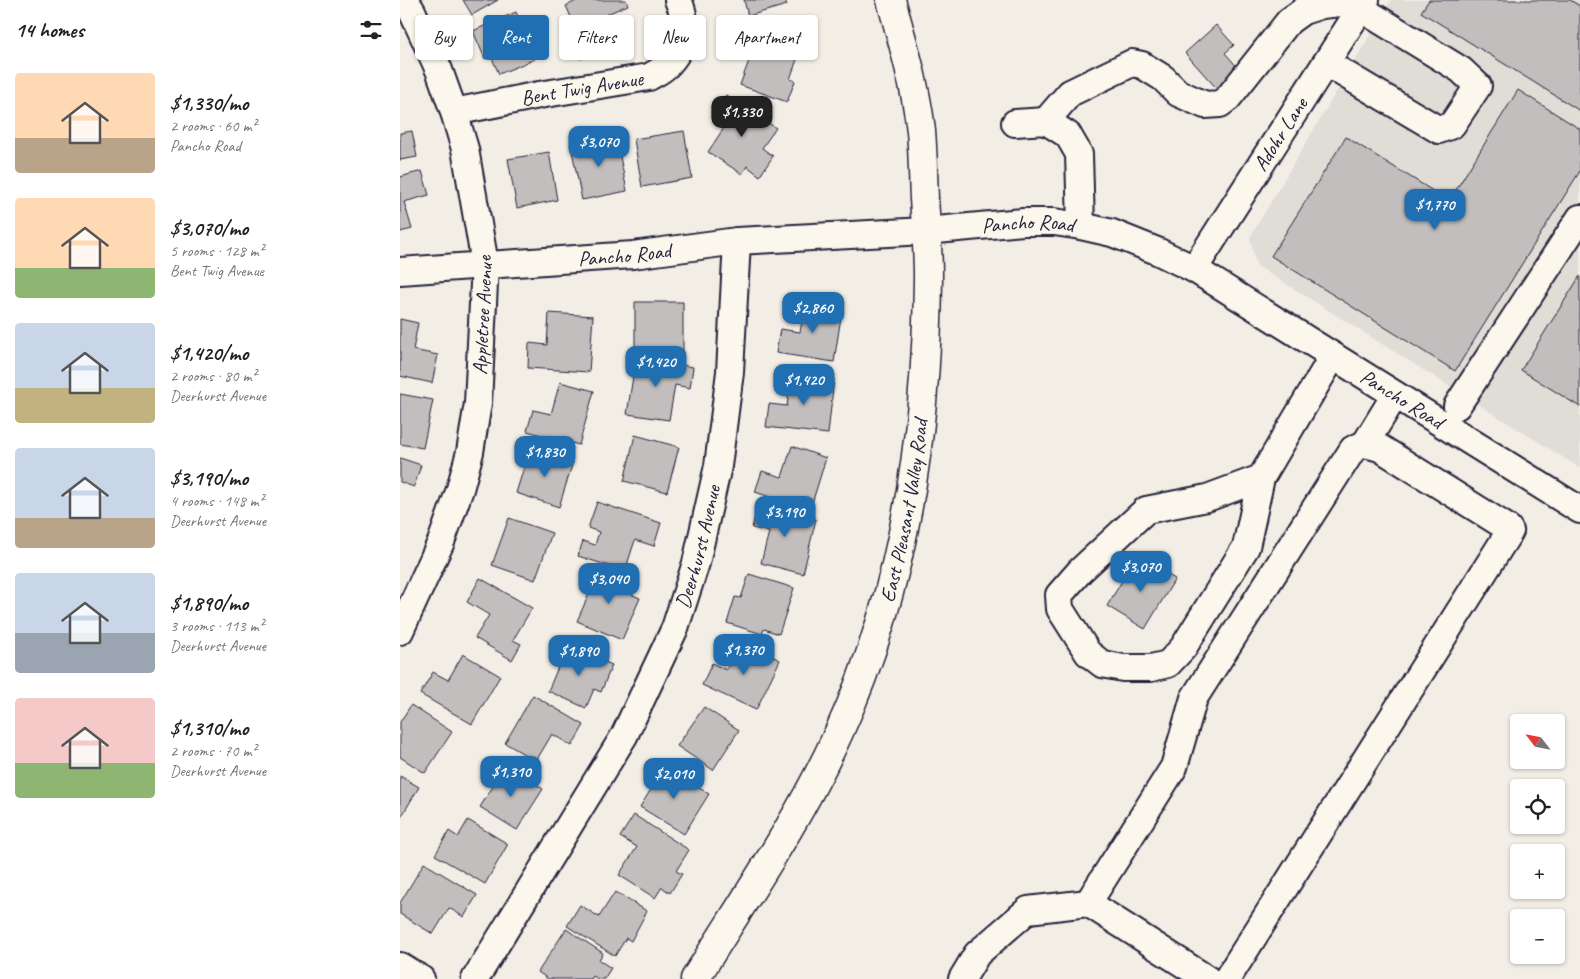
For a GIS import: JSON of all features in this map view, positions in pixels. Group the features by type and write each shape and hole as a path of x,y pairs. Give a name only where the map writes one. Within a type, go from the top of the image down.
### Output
{"main road":[{"name":"East Pleasant Valley Road","path":"695,979 793,821 839,733 858,686 882,616 899,551 921,418 928,275 921,130 910,66 891,0"}],"street":[{"name":"Appletree Avenue","path":"400,631 441,542 460,490 470,452 478,403 485,264 465,149 454,112 439,70 405,0"},
{"name":"Bent Twig Avenue","path":"454,112 539,95 649,77 665,68 682,42 686,26 683,9 678,0"},
{"path":"1045,122 1070,93 1132,63 1142,65 1163,78 1178,93 1205,105 1220,104 1228,98 1289,21 1302,12 1322,5 1340,2 1363,4 1461,70 1478,86 1452,125 1439,130 1326,63"},
{"name":"Adohr Lane","path":"1194,269 1363,4"},
{"path":"1015,123 1045,122 1068,136 1079,154 1081,226"},
{"path":"1457,406 1580,218"},
{"name":"Pancho Road","path":"400,271 633,255 736,241 926,231 1022,222 1054,222 1081,226 1112,233 1157,251 1194,269 1580,510"},
{"name":"Deerhurst Avenue","path":"475,979 624,736 676,628 696,563 718,466 730,372 736,241"},
{"path":"1261,478 1207,498 1146,510 1080,571 1059,595 1060,609 1088,653 1102,664 1123,668 1150,668 1168,664 1182,648 1246,547 1261,478 1333,356"},
{"path":"1088,903 1174,767 1194,698 1353,449 1365,444 1396,395"},
{"path":"1227,979 1510,531 1380,448 1365,444"},
{"path":"962,979 977,954 1028,910 1088,903 1207,979"},
{"path":"400,966 421,979"}],"shaded area":[{"path":"1391,0 1580,0 1580,468 1256,265 1250,237"}],"building":[{"path":"463,0 498,0 472,15"},
{"path":"578,0 626,0 628,5 607,15 570,15 566,6"},
{"path":"744,0 785,0 787,5 752,15 748,15"},
{"path":"1429,0 1570,0 1580,6 1580,111 1421,12"},
{"path":"1216,25 1234,45 1225,53 1240,70 1218,90 1185,53"},
{"path":"483,27 483,54 473,31"},
{"path":"493,60 533,60 499,74"},
{"path":"749,60 797,60 790,79 795,81 787,102 740,85"},
{"path":"1518,90 1580,129 1580,171 1455,371 1271,256 1346,137 1449,201"},
{"path":"726,95 776,128 762,148 773,156 760,176 747,166 742,174 708,152 727,123 713,114"},
{"path":"412,131 417,157 400,160 400,133"},
{"path":"684,131 692,178 642,187 634,139"},
{"path":"616,137 627,191 582,200 571,146"},
{"path":"549,152 557,200 517,208 508,159"},
{"path":"422,171 429,195 404,202 412,229 400,232 400,177"},
{"path":"1580,276 1580,407 1521,370"},
{"path":"806,299 834,304 832,315 841,317 834,362 776,353 780,329 800,332"},
{"path":"635,302 683,302 683,354 635,354"},
{"path":"549,313 593,316 589,372 528,368 529,343 547,345"},
{"path":"400,319 418,323 413,350 438,355 432,383 400,376"},
{"path":"636,358 693,367 690,388 675,385 669,420 627,414"},
{"path":"791,374 834,379 828,434 766,427 769,404 787,406"},
{"path":"560,382 594,391 579,445 527,431 533,410 551,414"},
{"path":"400,394 433,400 423,448 400,444"},
{"path":"635,435 679,447 667,492 624,481"},
{"path":"792,446 826,458 810,510 755,492 762,471 782,477"},
{"path":"530,448 573,462 559,507 516,493"},
{"path":"400,458 421,465 414,487 400,482"},
{"path":"597,502 661,523 654,546 635,540 625,571 578,556 583,541 595,545 599,532 588,528"},
{"path":"758,504 816,519 803,574 761,563 769,532 752,528"},
{"path":"509,518 552,533 535,580 492,565"},
{"path":"1137,556 1175,579 1145,629 1107,606"},
{"path":"603,567 628,578 623,591 640,598 622,640 577,621"},
{"path":"749,574 794,588 779,634 764,629 762,634 727,623 735,597 741,598"},
{"path":"480,578 532,608 513,640 521,644 512,660 475,638 489,615 467,602"},
{"path":"740,640 780,660 756,710 702,685 712,663 726,670"},
{"path":"567,646 612,665 601,692 594,689 586,708 548,691"},
{"path":"463,654 500,676 472,724 420,694 433,672 448,680"},
{"path":"533,695 584,725 572,746 552,734 536,761 505,743"},
{"path":"411,705 452,732 425,773 400,757 400,722"},
{"path":"704,707 739,730 713,770 677,746"},
{"path":"506,766 543,789 517,830 480,807"},
{"path":"665,767 709,794 684,834 640,807"},
{"path":"400,776 419,787 400,819"},
{"path":"634,815 689,850 676,871 682,874 670,893 662,887 655,898 619,875 637,847 620,837"},
{"path":"468,820 508,844 485,884 435,855 449,831 458,837"},
{"path":"424,863 477,895 464,917 449,908 433,934 400,914 400,903"},
{"path":"615,892 647,911 631,941 626,938 615,956 567,926 580,905 599,917"},
{"path":"566,929 603,953 599,960 611,968 604,979 598,979 593,976 591,979 548,979 538,972"}]}
